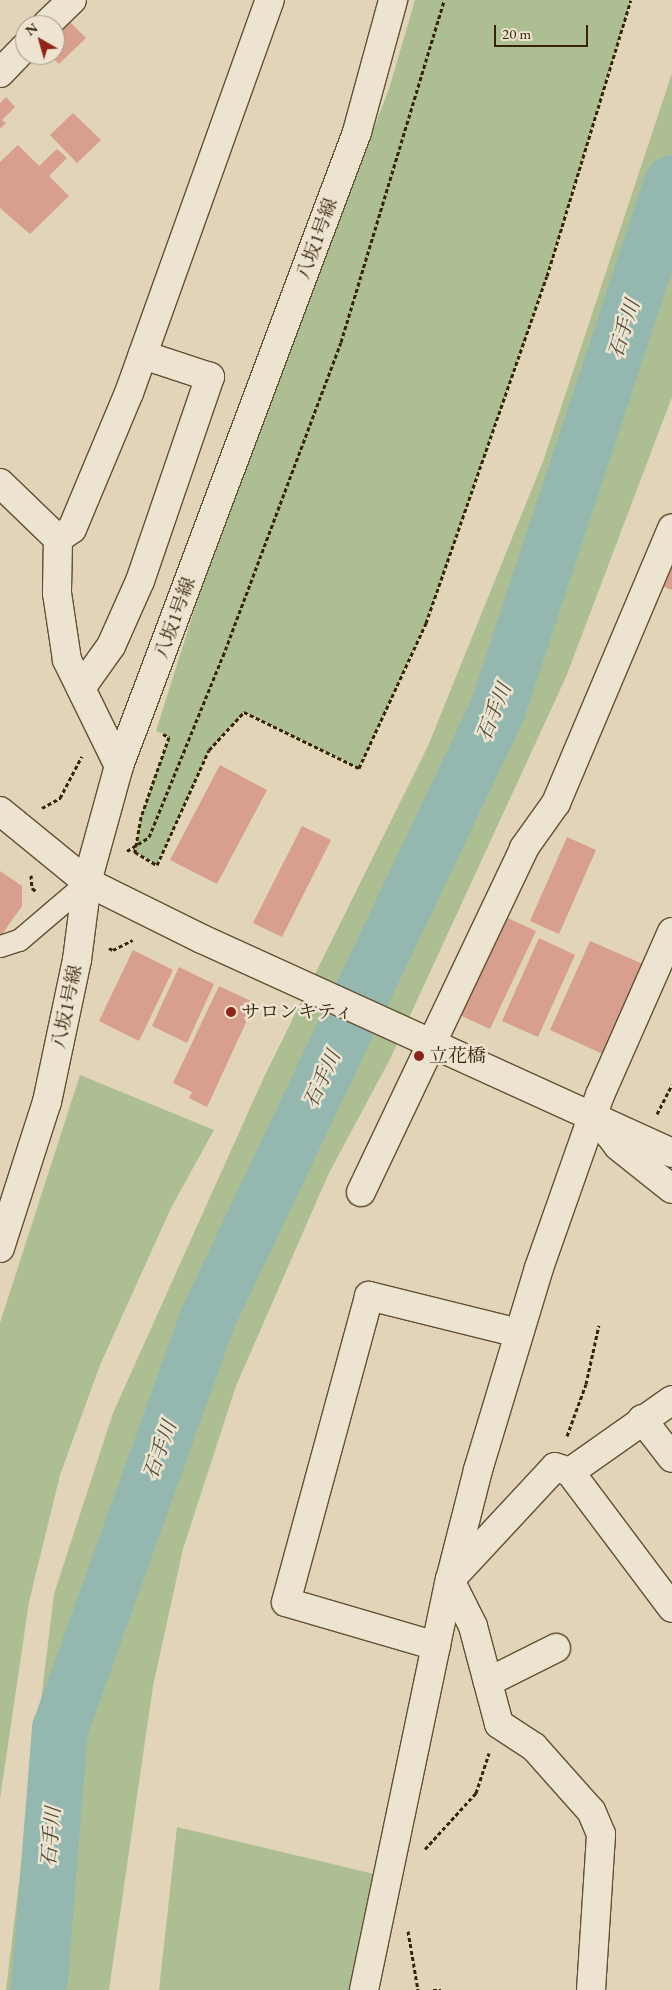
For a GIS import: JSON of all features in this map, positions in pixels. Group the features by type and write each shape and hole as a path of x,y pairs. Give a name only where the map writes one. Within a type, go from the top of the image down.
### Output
{"street":[{"path":"58,540 72,529 143,355 270,0"},
{"name":"八坂1号線","path":"0,1248 47,1102 77,960 87,882 120,766 356,132 393,0"},
{"path":"0,73 15,57"},
{"path":"81,688 111,646 140,581 210,377 143,355"},
{"path":"0,483 58,540 58,593 67,660 120,766"},
{"path":"361,1192 428,1040 524,848 556,804 672,529"},
{"path":"0,811 87,882 279,974 594,1115 672,1153"},
{"path":"0,946 19,940 87,882"},
{"path":"364,1990 450,1580 518,1333 594,1115 672,932"},
{"path":"594,1115 618,1146 672,1189"},
{"path":"436,1646 286,1602 369,1296 518,1333"},
{"path":"450,1580 563,1470 672,1400"},
{"path":"642,1419 672,1458"},
{"path":"563,1470 672,1608"},
{"path":"450,1580 473,1626 499,1724 534,1747 591,1811 601,1834 591,1990"},
{"path":"488,1682 556,1648"}],"path":[{"path":"124,852 149,837 223,656 341,342 444,0"},
{"path":"134,852 157,865 209,750 244,712 359,768 426,623 547,276 631,0"},
{"path":"26,832 42,807 60,798 68,787 98,722"},
{"path":"654,1119 672,1085"},
{"path":"563,1470 586,1384 599,1325"},
{"path":"390,1862 406,1866 476,1793 499,1724"},
{"path":"433,1990 442,1990"}],"green space":[{"path":"415,0 631,0 547,276 426,623 359,768 244,712 209,750 157,865 135,852 141,817 169,737 156,731 225,513 389,89"},
{"path":"672,73 672,397 566,677 390,1059 328,1175 236,1386 183,1549 153,1686 109,1990 6,1990 54,1594 113,1413 264,1077 428,746 544,459"},
{"path":"80,1075 214,1130 171,1208 100,1365 60,1475 29,1602 0,1799 0,1323"},
{"path":"177,1827 374,1874 349,1990 159,1990"}],"building":[{"path":"70,22 86,38 65,58 65,27"},
{"path":"6,97 15,107 2,120 6,123 0,129 0,103"},
{"path":"73,113 101,140 77,163 50,135"},
{"path":"18,145 39,166 57,149 67,158 49,176 69,196 30,234 0,208 0,162"},
{"path":"672,552 672,590 659,585"},
{"path":"220,765 267,790 217,884 170,860"},
{"path":"302,826 331,840 282,937 253,923"},
{"path":"567,837 596,850 559,934 530,921"},
{"path":"0,871 22,886 22,906 0,937"},
{"path":"501,915 536,931 490,1029 455,1013"},
{"path":"539,938 575,955 538,1037 502,1021"},
{"path":"590,941 643,964 603,1054 550,1030"},
{"path":"133,950 173,970 139,1041 99,1021"},
{"path":"179,967 214,984 187,1043 152,1026"},
{"path":"219,986 255,1003 207,1107 189,1098 192,1092 173,1083"}],"waterway":[{"name":"石手川","path":"39,1990 60,1729 207,1320 497,711 672,183"}],"place":[{"name":"サロンキティ","path":"231,1012"},
{"name":"立花橋","path":"419,1056"}]}
